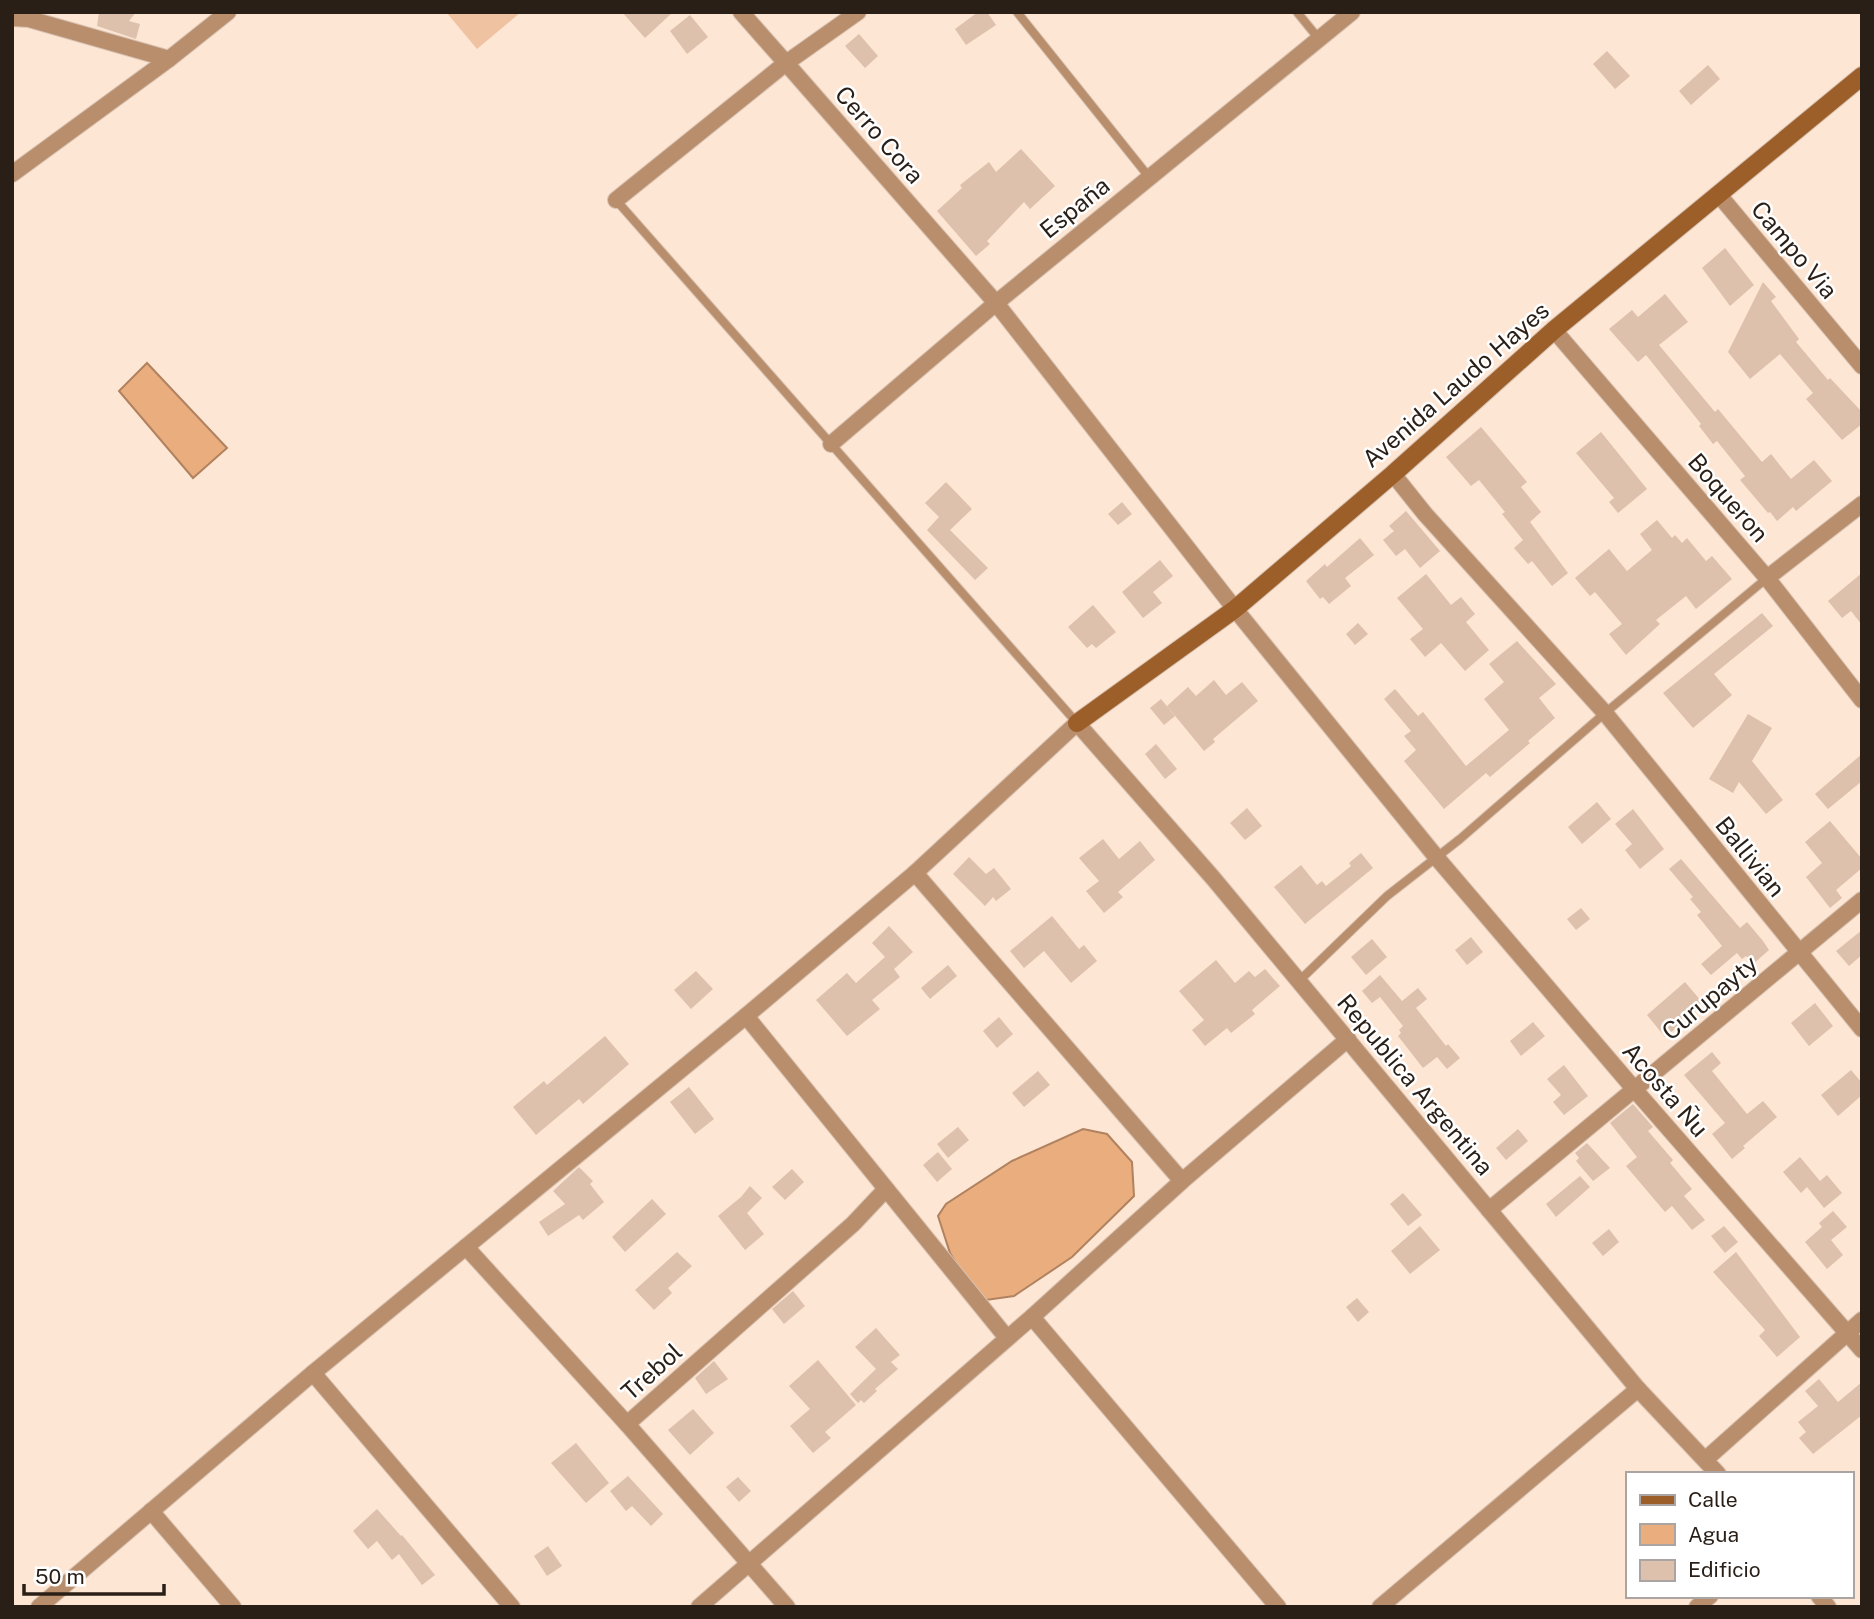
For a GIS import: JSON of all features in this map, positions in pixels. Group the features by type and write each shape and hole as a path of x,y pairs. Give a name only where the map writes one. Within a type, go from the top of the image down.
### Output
{"street":[{"path":"12,174 169,59 228,12"},
{"name":"Cerro Cora","path":"741,12 996,303 1236,609"},
{"path":"616,200 786,63 858,12"},
{"name":"España","path":"831,444 996,303 1352,12"},
{"path":"24,16 169,59"},
{"name":"Avenida Laudo Hayes","path":"1077,723 1236,609 1554,330 1862,76"},
{"name":"Campo Via","path":"1719,195 1862,366"},
{"name":"Boqueron","path":"1554,330 1767,578 1862,700"},
{"name":"Ballivian","path":"1392,474 1605,713 1862,1029"},
{"path":"1767,578 1862,504"},
{"name":"Acosta Ñu","path":"1236,609 1437,858 1862,1350"},
{"path":"39,1607 313,1373 915,873 1077,723"},
{"name":"Republica Argentina","path":"1077,723 1348,1039 1638,1389 1716,1472"},
{"path":"915,873 1182,1181"},
{"name":"Curupayty","path":"1489,1210 1862,900"},
{"path":"746,1016 1007,1338"},
{"path":"699,1607 1032,1317 1182,1181 1348,1039"},
{"name":"Trebol","path":"787,1607 627,1424 853,1224 886,1189"},
{"path":"466,1247 627,1424"},
{"path":"1032,1317 1278,1607"},
{"path":"1706,1459 1862,1320"},
{"path":"313,1373 512,1607"},
{"path":"1380,1607 1638,1389"},
{"path":"151,1510 233,1607"}],"lane":[{"path":"1017,12 1149,177"},
{"path":"1297,12 1319,39"},
{"path":"616,200 1077,723"},
{"path":"1299,981 1387,896 1437,858 1767,578"}],"shaded area":[{"path":"446,12 521,12 477,49"}],"water":[{"path":"147,363 227,448 193,478 119,391"},
{"path":"1083,1129 1107,1134 1132,1162 1134,1196 1072,1257 1014,1296 979,1301 950,1253 938,1216 946,1204 1012,1161"}],"building":[{"path":"99,12 136,12 129,21 140,24 136,39 97,26"},
{"path":"622,12 673,12 645,38"},
{"path":"978,12 987,12 996,25 966,45 955,29"},
{"path":"690,15 708,37 687,54 670,31"},
{"path":"859,34 878,56 865,68 845,46"},
{"path":"1607,51 1630,76 1615,89 1593,64"},
{"path":"1708,65 1720,79 1691,105 1679,91"},
{"path":"1021,149 1055,186 1030,209 1024,202 987,241 990,244 976,256 937,211 962,188 960,185 989,162 996,172"},
{"path":"1725,248 1754,285 1730,306 1702,268"},
{"path":"1763,282 1776,297 1771,301 1799,339 1796,342 1828,380 1830,378 1862,412 1862,424 1842,440 1806,399 1813,393 1780,354 1750,379 1728,352"},
{"path":"1665,294 1688,322 1659,345 1715,412 1718,409 1762,462 1771,454 1791,479 1814,460 1832,481 1796,511 1793,507 1777,521 1768,513 1740,480 1745,476 1717,441 1713,444 1699,426 1701,424 1646,355 1638,362 1609,329 1632,310 1638,317"},
{"path":"1481,427 1527,482 1521,487 1541,512 1530,522 1568,573 1552,586 1532,561 1528,564 1514,548 1523,540 1479,480 1471,486 1446,457"},
{"path":"1601,432 1647,489 1618,513 1609,502 1614,498 1576,453"},
{"path":"946,482 972,509 950,530 988,568 975,580 927,530 939,517 925,503"},
{"path":"1122,502 1132,514 1118,525 1108,514"},
{"path":"1406,511 1440,551 1420,568 1405,549 1396,556 1383,540 1394,531 1389,526"},
{"path":"1657,520 1672,538 1675,535 1682,543 1687,538 1706,561 1712,556 1732,579 1696,609 1686,596 1656,620 1660,624 1626,655 1609,634 1622,624 1595,592 1590,596 1575,578 1609,549 1627,571 1652,550 1640,534"},
{"path":"1360,538 1374,555 1345,578 1351,586 1329,604 1323,597 1320,599 1306,581 1325,564 1327,567"},
{"path":"1160,560 1173,576 1153,592 1162,603 1143,618 1122,592"},
{"path":"1862,573 1862,625 1851,611 1842,618 1828,601"},
{"path":"1426,574 1451,605 1461,597 1475,614 1466,622 1489,650 1465,671 1441,643 1425,657 1410,639 1423,629 1397,598"},
{"path":"1093,605 1116,632 1096,648 1092,644 1087,648 1068,627"},
{"path":"1762,613 1773,626 1714,674 1732,695 1693,728 1663,693"},
{"path":"1358,623 1368,634 1355,645 1346,634"},
{"path":"1517,641 1556,684 1539,698 1555,718 1490,777 1486,773 1444,809 1404,761 1416,750 1404,736 1411,731 1384,699 1395,689 1418,716 1423,712 1466,766 1509,730 1484,699 1504,682 1489,664"},
{"path":"1214,680 1226,695 1242,682 1258,701 1213,739 1215,742 1204,751 1167,706 1188,687 1196,696"},
{"path":"1161,699 1175,716 1164,725 1150,708"},
{"path":"1748,714 1772,728 1752,761 1783,800 1766,814 1739,782 1733,793 1709,779"},
{"path":"1156,744 1177,769 1165,779 1145,754"},
{"path":"1862,754 1862,781 1828,809 1815,794"},
{"path":"1597,802 1611,819 1582,844 1568,827"},
{"path":"1247,808 1262,826 1245,840 1230,823"},
{"path":"1633,809 1664,849 1640,869 1625,850 1632,844 1615,824"},
{"path":"1830,821 1862,859 1862,868 1836,890 1842,898 1830,908 1806,877 1822,863 1805,842"},
{"path":"1103,839 1119,859 1140,841 1155,860 1118,892 1123,897 1104,913 1086,891 1099,881 1079,858"},
{"path":"1361,853 1373,868 1305,924 1274,887 1301,865 1317,885 1322,881 1326,886 1351,866 1349,863"},
{"path":"969,857 986,874 994,868 1011,889 996,901 993,897 985,906 953,874"},
{"path":"1681,859 1740,928 1747,922 1763,941 1769,950 1753,964 1746,956 1742,959 1737,953 1711,975 1701,964 1722,946 1697,915 1701,912 1690,899 1693,897 1669,869"},
{"path":"1581,908 1590,919 1576,930 1567,919"},
{"path":"1052,916 1079,949 1084,945 1097,961 1071,983 1044,951 1024,968 1010,951"},
{"path":"889,926 913,952 894,969 900,977 872,1000 880,1009 847,1036 816,1000 847,973 856,983 885,957 872,943"},
{"path":"1862,930 1862,955 1849,966 1836,951"},
{"path":"1471,937 1483,952 1467,965 1455,950"},
{"path":"1372,939 1387,957 1366,975 1351,957"},
{"path":"1216,960 1235,983 1249,971 1255,977 1265,969 1280,986 1252,1010 1255,1014 1231,1033 1227,1028 1205,1046 1192,1030 1204,1020 1179,991"},
{"path":"948,965 957,976 930,999 921,988"},
{"path":"696,971 713,989 691,1009 674,990"},
{"path":"1380,975 1402,1001 1418,988 1427,999 1416,1008 1446,1046 1448,1044 1460,1058 1447,1069 1437,1057 1423,1068 1398,1036 1403,1026 1380,997 1372,1003 1362,991"},
{"path":"1685,982 1702,1002 1665,1037 1647,1015"},
{"path":"1815,1003 1833,1026 1809,1046 1791,1023"},
{"path":"999,1017 1013,1034 997,1048 983,1031"},
{"path":"1533,1022 1545,1036 1521,1056 1510,1041"},
{"path":"605,1036 629,1064 583,1104 579,1099 536,1135 513,1107 544,1081 547,1085"},
{"path":"1712,1052 1721,1063 1712,1071 1747,1114 1763,1101 1777,1117 1732,1159 1712,1134 1725,1123 1684,1075"},
{"path":"1564,1065 1588,1096 1564,1115 1553,1102 1561,1095 1547,1079"},
{"path":"1851,1070 1862,1083 1862,1095 1838,1116 1821,1095"},
{"path":"1038,1071 1050,1085 1024,1107 1012,1093"},
{"path":"689,1087 714,1119 695,1134 670,1102"},
{"path":"1633,1104 1653,1127 1648,1131 1673,1160 1670,1163 1692,1189 1684,1196 1705,1220 1692,1230 1672,1206 1665,1212 1626,1166 1637,1157 1610,1123"},
{"path":"958,1127 969,1140 948,1158 937,1144"},
{"path":"1518,1129 1528,1141 1506,1160 1496,1148"},
{"path":"1587,1143 1610,1168 1593,1181 1576,1161 1579,1158 1575,1153"},
{"path":"938,1152 952,1169 937,1182 923,1165"},
{"path":"1800,1157 1820,1181 1827,1175 1842,1193 1824,1208 1807,1187 1801,1193 1783,1172"},
{"path":"579,1167 593,1181 590,1184 604,1202 583,1220 579,1215 548,1236 539,1222 565,1204 553,1191"},
{"path":"792,1169 804,1182 785,1200 772,1187"},
{"path":"1580,1176 1590,1187 1556,1217 1546,1204"},
{"path":"750,1186 762,1198 747,1213 764,1234 745,1250 718,1216"},
{"path":"1403,1193 1422,1215 1408,1226 1390,1204"},
{"path":"652,1199 666,1214 625,1252 612,1237"},
{"path":"1833,1211 1847,1227 1831,1240 1843,1255 1827,1269 1805,1242 1822,1227 1819,1223"},
{"path":"1420,1226 1440,1250 1410,1274 1391,1251"},
{"path":"1724,1226 1738,1242 1725,1253 1711,1236"},
{"path":"1609,1229 1619,1242 1603,1256 1592,1243"},
{"path":"677,1252 692,1266 668,1288 672,1293 654,1310 635,1290"},
{"path":"1736,1252 1800,1337 1777,1357 1759,1336 1765,1330 1713,1272"},
{"path":"793,1291 805,1306 784,1324 772,1309"},
{"path":"1357,1298 1369,1312 1358,1322 1346,1307"},
{"path":"876,1328 900,1355 891,1362 898,1369 875,1389 877,1391 864,1403 861,1400 858,1403 850,1394 876,1369 855,1347"},
{"path":"818,1360 856,1405 825,1432 831,1438 813,1453 790,1426 810,1409 789,1386"},
{"path":"714,1361 728,1379 706,1394 695,1378"},
{"path":"1819,1379 1838,1402 1862,1382 1862,1415 1813,1454 1799,1438 1806,1432 1798,1422 1818,1406 1805,1391"},
{"path":"693,1409 714,1433 690,1455 668,1430"},
{"path":"576,1443 609,1483 586,1503 551,1463"},
{"path":"628,1476 663,1514 651,1526 632,1506 626,1511 610,1491"},
{"path":"738,1477 751,1491 739,1502 726,1487"},
{"path":"377,1509 435,1575 422,1585 399,1554 392,1560 377,1541 368,1549 353,1531"},
{"path":"548,1546 562,1566 547,1576 534,1556"}]}
